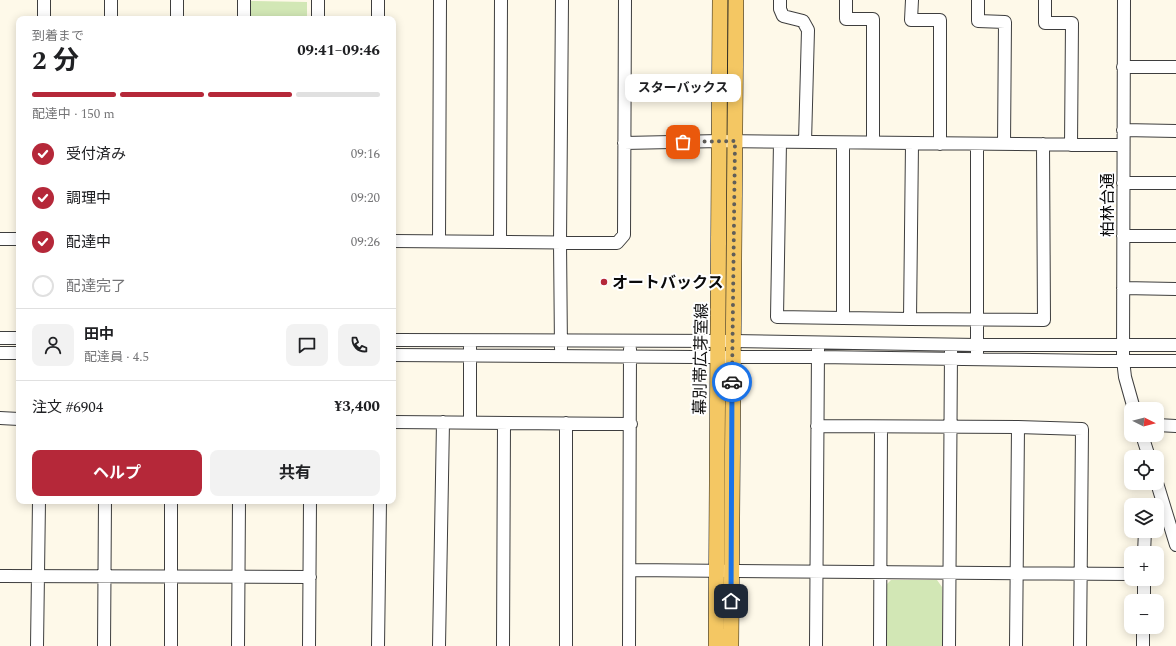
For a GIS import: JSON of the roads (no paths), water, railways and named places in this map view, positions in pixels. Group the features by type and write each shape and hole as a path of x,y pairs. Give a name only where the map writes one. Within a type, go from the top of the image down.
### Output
{"main road":[{"name":"幕別帯広芽室線","path":"720,0 727,141"},
{"name":"幕別帯広芽室線","path":"731,646 724,570 725,341 727,141 736,0"},
{"name":"幕別帯広芽室線","path":"716,646 724,570"}],"street":[{"path":"44,0 44,16"},
{"path":"110,16 111,0"},
{"path":"177,0 177,16"},
{"path":"244,0 244,16"},
{"path":"318,0 318,16"},
{"path":"378,0 378,16"},
{"path":"439,241 440,0"},
{"path":"500,242 501,0"},
{"path":"561,356 560,242 562,0"},
{"path":"396,241 617,243 624,235 625,0"},
{"path":"780,0 780,8 783,16 803,21 808,30 805,142"},
{"path":"846,0 846,19 873,19 873,143"},
{"path":"912,0 912,20 940,20 940,144"},
{"path":"978,0 978,21 1005,22 1004,144"},
{"path":"1045,0 1045,23 1072,23 1071,145"},
{"name":"柏林台通","path":"1124,0 1122,360 1132,402"},
{"path":"1123,67 1176,67"},
{"path":"1123,130 1176,131"},
{"path":"624,142 727,141 1123,145"},
{"path":"780,142 777,317 976,320 1044,320 1044,144"},
{"path":"843,143 843,318"},
{"path":"910,319 912,144"},
{"path":"977,144 977,359"},
{"path":"1123,183 1176,184"},
{"path":"1123,236 1176,236"},
{"path":"0,238 16,239"},
{"path":"1123,288 1176,289"},
{"path":"0,338 16,338"},
{"path":"396,340 1176,345"},
{"path":"470,422 471,341"},
{"path":"630,341 630,646"},
{"path":"816,646 818,343"},
{"path":"948,646 951,344"},
{"path":"0,353 16,353"},
{"path":"396,355 817,357 1176,361"},
{"path":"0,418 16,419"},
{"path":"396,422 631,424"},
{"path":"439,646 443,422"},
{"path":"503,646 504,422"},
{"path":"566,424 566,646"},
{"path":"817,426 1018,427 1082,429 1080,646"},
{"path":"880,646 882,426"},
{"path":"1164,426 1176,426"},
{"path":"1016,646 1018,427"},
{"path":"37,646 39,504"},
{"path":"104,646 105,504"},
{"path":"171,504 171,646"},
{"path":"238,646 239,504"},
{"path":"309,646 310,504"},
{"path":"378,646 380,504"},
{"path":"1164,520 1176,545"},
{"path":"630,570 817,571 949,574 1124,574"},
{"path":"0,576 310,577"},
{"path":"1143,634 1143,646"}],"place":[{"name":"スターバックス","path":"683,142"},
{"name":"オートバックス","path":"604,282"}]}
